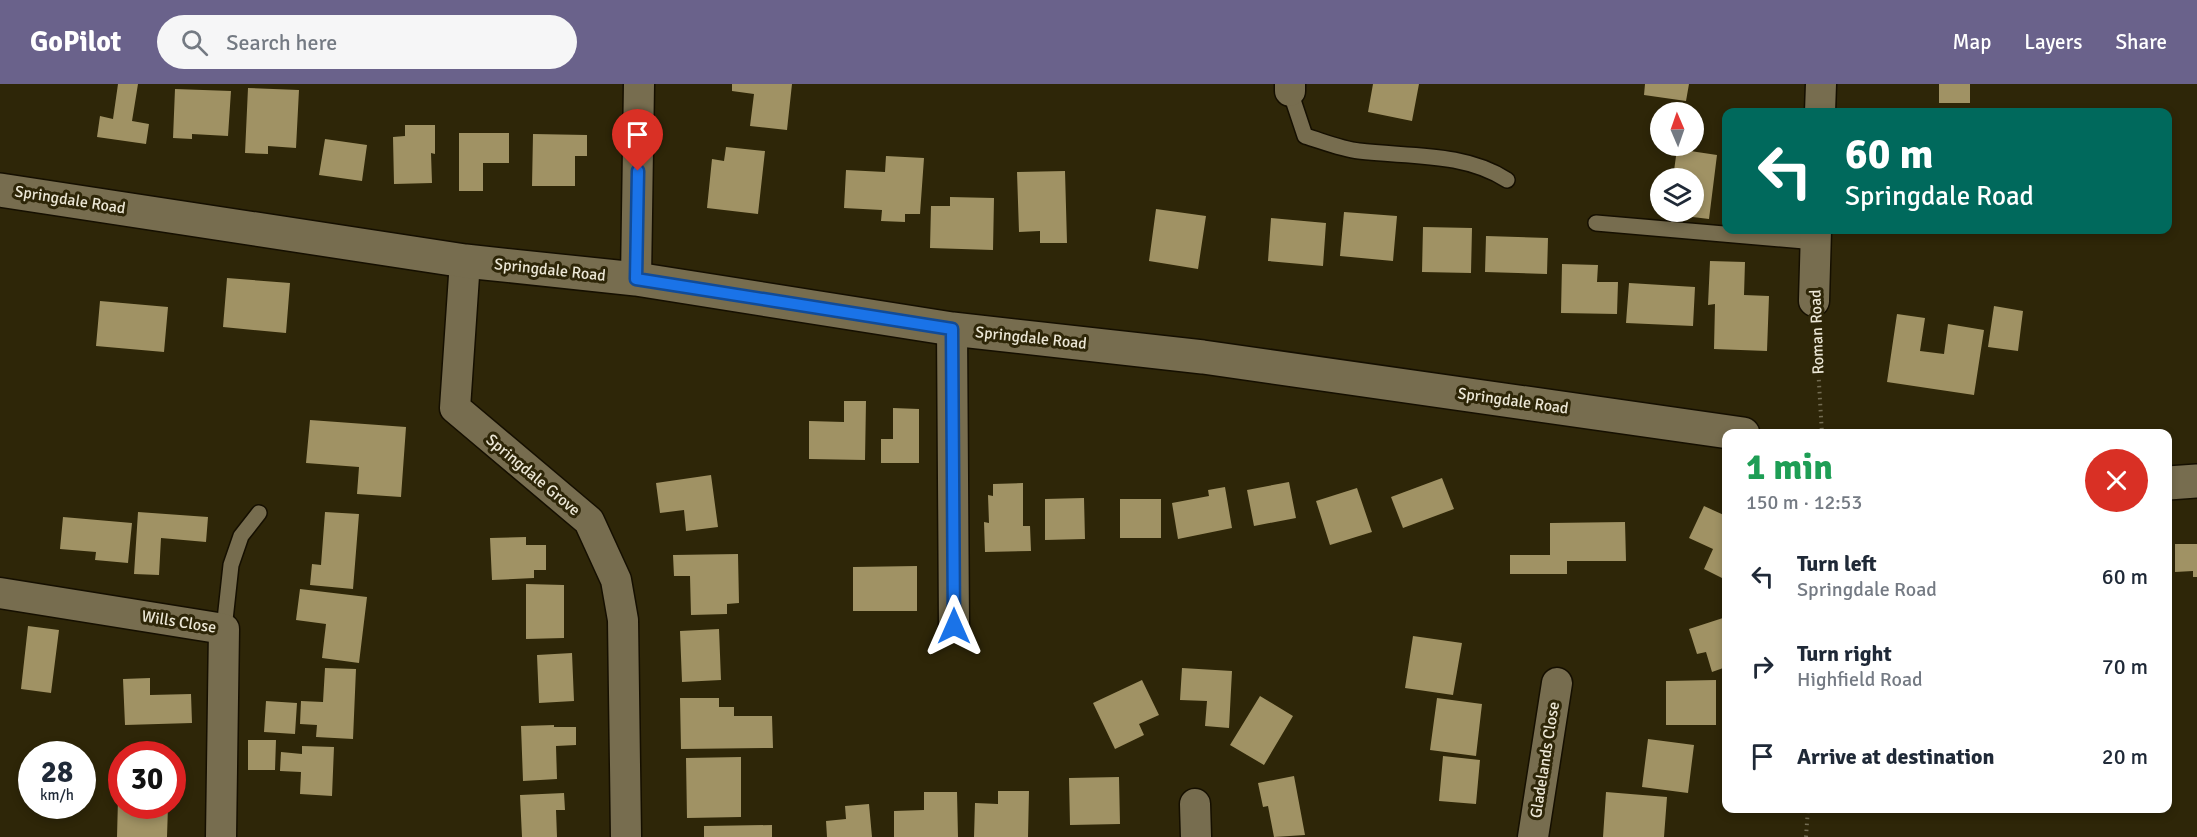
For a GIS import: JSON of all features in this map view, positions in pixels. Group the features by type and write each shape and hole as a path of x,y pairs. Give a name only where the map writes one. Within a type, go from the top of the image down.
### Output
{"street":[{"path":"636,279 639,84"},
{"path":"1820,108 1821,84"},
{"name":"Springdale Road","path":"0,190 465,261 636,279 952,329 1203,357 1722,431"},
{"name":"Roman Road","path":"1814,301 1816,236"},
{"name":"Springdale Grove","path":"465,261 455,408 589,521 616,580 622,621 626,837"},
{"path":"952,329 954,626"},
{"path":"2172,483 2197,481"},
{"name":"Wills Close","path":"0,593 224,629 221,837"},
{"name":"Gladelands Close","path":"1533,837 1557,683"},
{"path":"1196,804 1196,837"}],"lane":[{"path":"1290,87 1305,136 1356,151 1428,155 1492,171 1507,180"},
{"path":"1596,223 1722,230"},
{"path":"1782,234 1816,236"},
{"path":"224,629 231,565 242,536 259,513"}],"path":[{"name":"Roman Road","path":"1814,301 1822,429"},
{"path":"1806,837 1808,813"}],"building":[{"path":"118,84 138,84 132,121 149,124 146,144 97,137 100,116 113,119"},
{"path":"732,84 792,84 787,130 750,126 754,94 732,91"},
{"path":"1373,84 1419,84 1412,121 1368,112"},
{"path":"1645,84 1689,84 1686,101 1644,95"},
{"path":"1939,84 1970,84 1970,103 1939,103"},
{"path":"248,88 299,90 296,148 268,146 268,154 245,153"},
{"path":"175,89 231,91 228,136 192,134 192,139 173,138"},
{"path":"405,125 435,125 435,154 431,153 432,183 394,184 393,137 405,136"},
{"path":"459,133 509,133 509,163 483,163 483,191 459,191"},
{"path":"533,134 587,135 587,156 575,156 575,186 532,186"},
{"path":"325,139 367,145 362,181 319,175"},
{"path":"726,147 765,151 758,214 707,208 712,159 724,161"},
{"path":"1704,153 1717,155 1709,219 1704,218 1704,168 1674,168 1676,156 1704,156"},
{"path":"886,156 924,158 920,214 905,214 905,222 881,221 882,210 844,208 846,170 885,172"},
{"path":"1065,171 1067,243 1040,243 1040,231 1019,232 1017,172"},
{"path":"950,197 994,198 993,250 930,248 931,206 950,206"},
{"path":"1156,209 1206,216 1198,269 1149,261"},
{"path":"1344,212 1397,216 1393,261 1340,256"},
{"path":"1271,218 1326,223 1323,266 1268,261"},
{"path":"1423,227 1472,228 1471,273 1422,272"},
{"path":"1486,236 1548,238 1547,274 1485,272"},
{"path":"1710,261 1745,262 1744,295 1769,296 1767,351 1714,349 1715,304 1708,305"},
{"path":"1562,264 1598,265 1597,282 1618,282 1617,314 1561,313"},
{"path":"227,278 290,283 286,333 223,327"},
{"path":"1629,283 1695,287 1693,326 1626,323"},
{"path":"100,301 168,307 164,352 96,346"},
{"path":"1994,306 2023,311 2018,351 1988,347"},
{"path":"1897,314 1925,318 1920,351 1944,354 1948,324 1984,330 1974,395 1887,382"},
{"path":"844,401 866,401 865,460 809,459 809,421 844,422"},
{"path":"893,408 919,409 919,463 881,463 881,439 893,439"},
{"path":"310,420 406,427 401,497 357,494 359,467 306,463"},
{"path":"711,475 718,527 686,531 684,510 660,513 656,483"},
{"path":"1442,478 1454,509 1403,528 1391,497"},
{"path":"1289,482 1296,518 1254,526 1247,490"},
{"path":"1023,483 1023,526 1030,526 1031,551 985,552 984,522 989,523 988,495 993,496 993,484"},
{"path":"1225,487 1232,528 1178,539 1172,503 1209,496 1208,490"},
{"path":"1357,488 1372,532 1330,545 1316,501"},
{"path":"1084,498 1085,539 1045,540 1045,499"},
{"path":"1120,499 1161,499 1161,538 1120,538"},
{"path":"1704,506 1722,514 1722,578 1704,569 1713,549 1689,538"},
{"path":"138,512 208,517 206,542 161,538 159,575 134,574"},
{"path":"325,512 359,514 353,589 310,585 312,564 321,565"},
{"path":"63,517 132,523 128,563 95,560 96,552 60,549"},
{"path":"1625,522 1626,561 1567,561 1567,574 1510,574 1510,555 1550,555 1550,523"},
{"path":"526,537 526,545 546,545 546,570 534,570 534,578 492,580 490,538"},
{"path":"2175,544 2197,544 2197,577 2193,577 2193,571 2175,572"},
{"path":"738,554 739,603 727,604 727,614 691,615 690,576 674,576 673,555"},
{"path":"917,566 917,611 853,611 853,567"},
{"path":"526,584 564,585 564,638 526,639"},
{"path":"300,589 367,597 359,663 322,658 326,624 296,620"},
{"path":"1722,618 1722,668 1712,672 1706,652 1697,654 1689,629"},
{"path":"28,626 59,630 51,693 21,689"},
{"path":"719,629 721,680 682,682 680,631"},
{"path":"1413,636 1462,643 1453,695 1405,688"},
{"path":"572,653 574,701 539,703 537,655"},
{"path":"325,668 356,669 353,739 316,737 317,725 300,724 301,701 323,702"},
{"path":"1182,668 1232,671 1229,728 1205,726 1207,701 1180,700"},
{"path":"150,678 150,695 191,694 192,723 125,725 123,679"},
{"path":"1142,680 1159,715 1139,724 1144,735 1115,749 1093,703"},
{"path":"1716,680 1716,725 1666,725 1666,681"},
{"path":"1260,696 1293,716 1264,765 1230,745"},
{"path":"680,698 719,698 719,707 734,707 734,716 772,716 773,748 681,749"},
{"path":"1437,698 1482,704 1476,756 1430,750"},
{"path":"266,701 297,703 295,734 264,732"},
{"path":"554,725 554,727 576,727 576,745 556,746 557,779 523,781 521,726"},
{"path":"1648,739 1694,745 1688,793 1642,787"},
{"path":"248,740 276,740 275,770 248,770"},
{"path":"302,746 334,747 332,796 300,794 301,772 280,771 281,752 302,754"},
{"path":"1443,756 1480,760 1476,804 1439,801"},
{"path":"741,757 741,817 687,818 686,758"},
{"path":"1294,776 1305,835 1274,837 1268,806 1263,807 1258,783"},
{"path":"1119,777 1120,824 1070,825 1069,778"},
{"path":"998,791 1029,791 1028,837 974,837 975,803 998,804"},
{"path":"924,792 957,792 958,837 894,837 894,811 924,810"},
{"path":"1606,792 1667,797 1664,837 1603,837"},
{"path":"564,793 565,810 556,810 557,837 522,837 520,795"},
{"path":"869,804 872,837 827,837 826,821 846,819 845,806"},
{"path":"117,819 168,819 167,837 117,837"},
{"path":"772,825 772,837 704,837 704,826"}],"route":[{"path":"638,171 636,279 952,329 954,626"}]}
